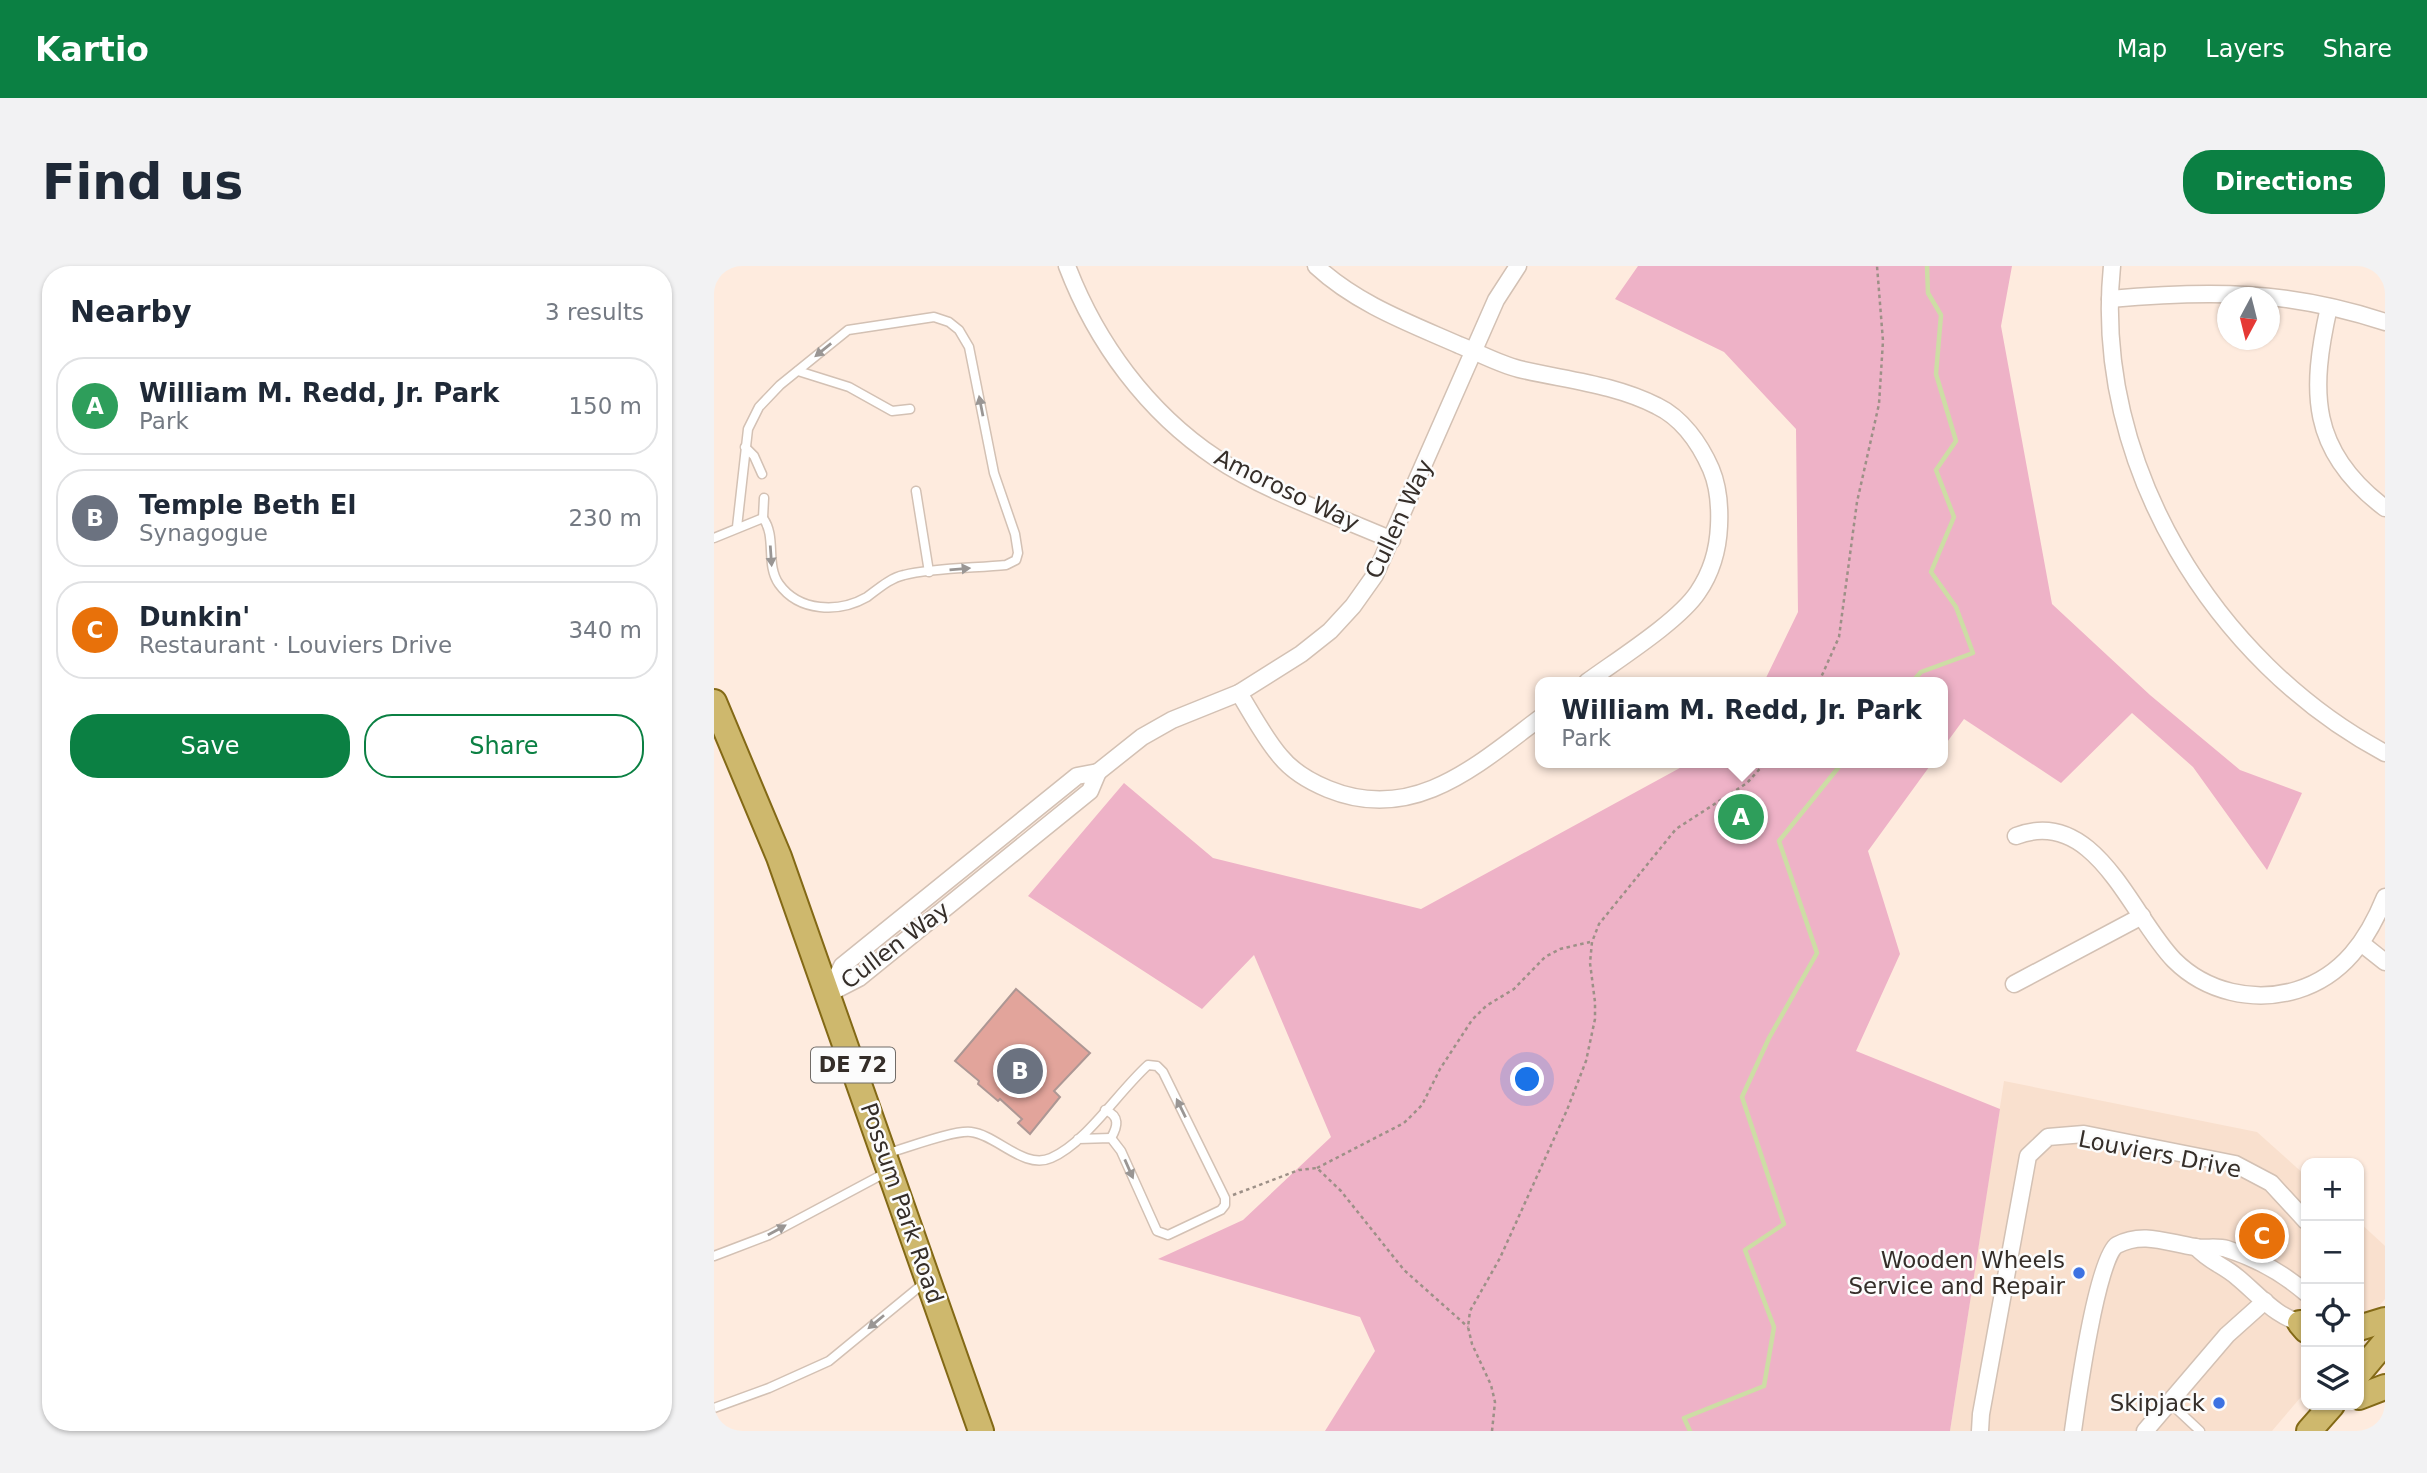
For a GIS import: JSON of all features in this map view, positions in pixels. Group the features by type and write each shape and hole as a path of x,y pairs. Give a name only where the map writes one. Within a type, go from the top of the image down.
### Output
{"main road":[{"name":"Possum Park Road","path":"714,702 775,846 930,1279 981,1431"},
{"path":"2364,1326 2385,1320"},
{"path":"2364,1366 2376,1350"},
{"path":"2364,1395 2385,1387"}],"street":[{"name":"Amoroso Way","path":"1066,266 1094,324 1114,357 1136,385 1186,435 1217,459 1271,487 1392,540"},
{"path":"1316,266 1347,292 1390,315 1515,368 1627,391 1661,407 1680,423 1702,449 1714,478 1720,505 1719,536 1712,565 1698,593 1678,614 1594,677"},
{"name":"Cullen Way","path":"828,994 859,978 1090,791 1098,772 1142,737 1172,720 1239,693 1301,654 1330,631 1353,606 1375,575 1496,300 1518,266"},
{"path":"2112,266 2110,299 2115,370 2122,409 2152,499 2188,568 2224,621 2273,674 2324,716 2385,753"},
{"path":"2110,299 2224,292 2329,306 2385,322"},
{"path":"2329,306 2318,368 2317,388 2323,425 2343,466 2364,490 2385,508"},
{"path":"1239,693 1281,758 1301,774 1344,795 1373,800 1406,799 1436,788 1476,766 1535,722"},
{"path":"2016,835 2046,830 2077,841 2105,865 2161,944 2185,970 2213,987 2249,995 2283,994 2316,982 2345,962 2361,943 2385,897"},
{"path":"2014,984 2142,916"},
{"path":"2361,943 2385,962"},
{"name":"Louviers Drive","path":"1980,1431 2028,1156 2049,1138 2084,1134 2235,1164 2271,1183 2301,1216"},
{"path":"2073,1431 2086,1350 2109,1253 2116,1246 2144,1237 2196,1247 2225,1248 2263,1264 2301,1286"},
{"path":"2196,1247 2210,1261 2234,1275 2280,1313 2301,1324"},
{"path":"2145,1431 2227,1335 2265,1301"}],"lane":[{"path":"737,527 748,429 759,407 848,330 934,317 959,330 969,347 994,473 1016,534 1018,552 1016,560 1006,565 902,575 853,604 841,607 808,605 790,597 772,571 769,526 763,518 764,498"},
{"path":"798,371 849,387 892,411 910,408"},
{"path":"745,447 754,456 762,474"},
{"path":"916,491 929,572"},
{"path":"714,538 763,518"},
{"path":"714,1256 769,1236 831,1200 887,1162 968,1131 996,1140 1025,1158 1050,1158 1078,1139 1148,1065 1157,1066 1163,1072 1225,1198 1225,1205 1221,1210 1168,1235 1160,1233 1121,1151 1111,1138"},
{"path":"1105,1110 1111,1112 1116,1119 1117,1128 1111,1138"},
{"path":"1078,1139 1111,1138"},
{"path":"714,1408 769,1388 829,1361 930,1279"},
{"path":"2169,1402 2200,1431"}],"path":[{"path":"1820,677 1839,637 1857,502 1879,404 1883,341 1877,266"},
{"path":"1492,1431 1494,1402 1491,1385 1472,1344 1468,1327 1471,1311 1500,1258 1586,1062 1595,1019 1590,963 1592,942 1599,924 1676,830 1746,783 1760,768"},
{"path":"1225,1198 1299,1170 1317,1167 1404,1123 1422,1105 1440,1069 1472,1020 1486,1006 1514,989 1545,957 1560,949 1592,942"},
{"path":"1317,1167 1341,1191 1404,1270 1468,1327"}],"shaded area":[{"path":"1638,266 2012,266 2001,326 2052,604 2150,695 2240,770 2302,793 2267,870 2193,767 2132,713 2061,783 1964,719 1948,741 1948,677 1766,677 1798,612 1796,429 1724,352 1615,299"},
{"path":"1680,768 1928,768 1868,851 1900,954 1856,1051 2000,1109 1950,1431 1325,1431 1375,1351 1360,1317 1158,1259 1243,1220 1331,1137 1254,955 1202,1009 1028,896 1124,783 1213,858 1421,909"},
{"path":"2004,1081 2257,1132 2301,1172 2301,1397 2272,1431 1950,1431"},
{"path":"2364,1227 2385,1246 2385,1299 2364,1324"}],"building":[{"path":"1016,989 1090,1053 1054,1091 1060,1097 1030,1134 1018,1123 1022,1119 978,1084 979,1081 955,1061"}],"waterway":[{"path":"1916,677 1921,672 1973,653 1956,607 1931,572 1954,517 1936,470 1956,441 1936,374 1941,315 1928,293 1927,266"},
{"path":"1690,1431 1684,1418 1764,1386 1774,1327 1745,1250 1784,1224 1742,1097 1769,1038 1817,953 1779,841 1838,768"}],"place":[{"name":"William M. Redd, Jr. Park","path":"1741,817"},
{"name":"Temple Beth El","path":"1020,1071"},
{"name":"Dunkin'","path":"2262,1236"},
{"name":"Wooden Wheels Service and Repair","path":"2079,1273"},
{"name":"Skipjack","path":"2219,1403"}]}
